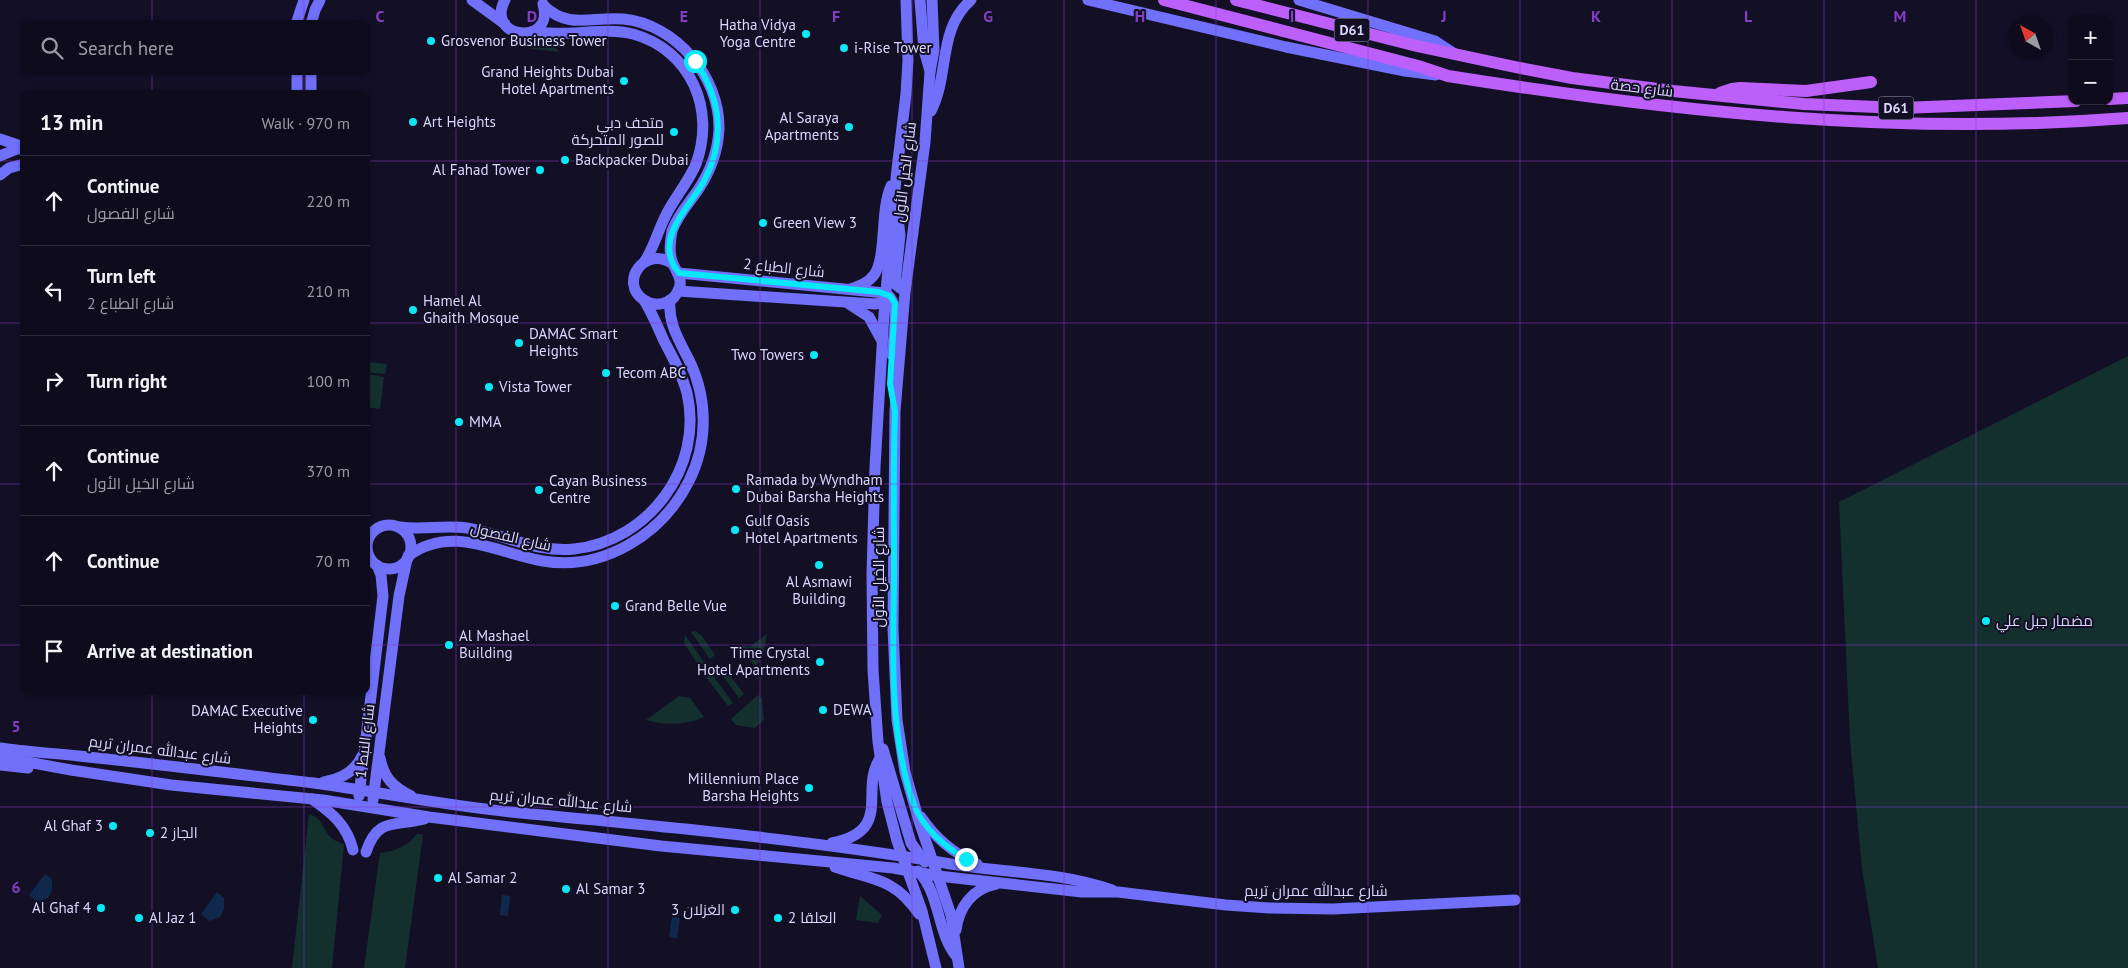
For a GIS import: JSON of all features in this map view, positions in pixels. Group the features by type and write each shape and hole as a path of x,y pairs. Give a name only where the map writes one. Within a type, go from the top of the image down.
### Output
{"main road":[{"path":"297,20 304,0"},
{"path":"312,20 320,0"},
{"path":"472,0 512,31 518,33 565,34 610,31 633,34 653,42 671,55 695,86 700,98 704,119 700,152 690,176 665,217 654,245 645,261 637,270 634,281 636,292 644,300 654,304 670,300 678,291 680,285 670,247 672,231 680,214 704,182 712,164 718,141 718,117 708,82 687,52 669,36 653,28 624,19 570,20 556,16 542,2"},
{"path":"505,0 501,12 505,24"},
{"path":"900,0 906,23"},
{"name":"شارع الخيل الأول","path":"906,0 908,60 906,94 896,178 888,298 889,318 882,342 872,574 873,670 878,742 887,802 916,894 936,968"},
{"path":"920,0 924,50 930,72"},
{"name":"شارع الخيل الأول","path":"932,0 934,44 927,120 906,288 895,411 893,628 895,694 901,746 914,806 932,867 951,914 958,962"},
{"path":"927,120 939,89 951,27 959,12 971,0"},
{"path":"1088,0 1305,51 1410,72 1448,76"},
{"name":"شارع حصة","path":"1164,0 1418,66 1448,76 1657,106 1809,121 1962,125 2043,124 2128,118"},
{"path":"1299,0 1424,37 1444,45 1455,54"},
{"path":"531,32 541,24 544,12 542,2"},
{"name":"شارع حصة","path":"1243,2 1455,54 1572,78 1804,104 1902,108 2068,101"},
{"path":"297,75 297,90"},
{"path":"311,75 311,90"},
{"path":"1716,94 1732,88 1806,90 1871,82"},
{"path":"2113,99 2128,98"},
{"path":"0,139 20,146"},
{"path":"0,156 20,149"},
{"path":"0,175 9,168 20,165"},
{"path":"850,290 870,279 877,269 888,195 896,178"},
{"path":"894,210 900,229 895,284 900,288 906,288"},
{"path":"645,261 659,258 676,268"},
{"name":"شارع الطباع 2","path":"676,268 732,278 850,290 888,298"},
{"path":"730,294 726,290 726,284 732,278"},
{"path":"888,298 906,288"},
{"name":"شارع الطباع 2","path":"678,291 845,302 888,298"},
{"name":"شارع الفصول","path":"399,527 464,528 490,533 531,546 563,550 594,545 613,539 645,518 668,492 684,460 690,425 690,409 683,379 644,300"},
{"name":"شارع الفصول","path":"408,558 424,546 453,540 490,546 541,560 561,563 581,562 630,546 656,526 674,505 689,481 699,454 704,426 699,386 671,325 670,300"},
{"path":"845,302 858,308 869,318 877,329 882,342"},
{"path":"889,318 890,384 895,411"},
{"path":"370,534 386,525 399,527 410,540 408,558 402,564 390,568 373,563"},
{"name":"شارع النبط 1","path":"372,808 400,590 408,558"},
{"name":"شارع النبط 1","path":"358,806 382,596 381,575 373,563"},
{"path":"0,741 74,755"},
{"path":"878,742 887,756 911,843 932,867"},
{"path":"316,784 345,776 356,766 364,752"},
{"path":"379,753 384,773 392,785 419,801"},
{"name":"شارع عبدالله عمران تريم","path":"4,756 74,755 316,784 419,801 527,814 595,819 824,844 888,853 920,873 932,867"},
{"name":"شارع عبدالله عمران تريم","path":"4,756 71,770 171,785 311,798 429,817 661,846 820,860 905,862 932,867 988,868 1067,878 1118,892"},
{"path":"824,844 851,837 866,823 873,805 874,773 880,759"},
{"path":"311,798 341,823 347,833 352,850"},
{"path":"914,806 928,828 946,846 966,859 988,868"},
{"path":"366,852 372,838 383,827 396,822 416,821 429,817"},
{"path":"820,860 838,868 870,876 892,887 910,902 924,922"},
{"name":"شارع عبدالله عمران تريم","path":"932,867 952,877 1082,892 1118,892 1226,905 1290,909 1333,909 1515,900"},
{"path":"920,873 932,897 944,934 958,962"},
{"path":"955,934 959,916 968,899 983,888 1002,882"},
{"path":"916,894 918,886 924,884 932,897"}],"green space":[{"path":"541,42 552,43 559,52 532,49 526,46"},
{"name":"مضمار جبل علي","path":"2128,356 2128,968 1878,968 1862,869 1850,739 1839,502"},
{"path":"370,362 387,364 385,374 370,372"},
{"path":"370,375 384,377 380,409 370,408"},
{"path":"695,631 702,636 715,655 710,659 691,632"},
{"path":"767,634 762,656 755,666 738,646 749,647"},
{"path":"685,635 704,662 699,666 684,643"},
{"path":"722,665 744,694 739,698 717,668"},
{"path":"711,673 733,703 728,706 706,677"},
{"path":"758,695 762,699 764,720 755,728 736,725 731,719"},
{"path":"679,696 690,698 704,717 690,722 675,724 646,720"},
{"path":"309,814 319,820 331,837 344,844 332,968 292,968"},
{"path":"417,834 423,834 405,968 364,968 380,853 401,847 410,842"},
{"path":"860,896 882,915 878,923 856,920"}],"water":[{"path":"45,874 52,879 52,890 48,898 37,902 29,895"},
{"path":"217,892 224,898 224,909 220,917 209,921 201,914"},
{"path":"502,895 510,896 508,916 500,915"},
{"path":"672,917 680,918 677,938 669,937"}],"place":[{"name":"Hatha Vidya Yoga Centre","path":"806,34"},
{"name":"Grosvenor Business Tower","path":"431,41"},
{"name":"i-Rise Tower","path":"844,48"},
{"name":"Grand Heights Dubai Hotel Apartments","path":"624,81"},
{"name":"Art Heights","path":"413,122"},
{"name":"Al Saraya Apartments","path":"849,127"},
{"name":"متحف دبي للصور المتحركة","path":"674,132"},
{"name":"Backpacker Dubai","path":"565,160"},
{"name":"Al Fahad Tower","path":"540,170"},
{"name":"Green View 3","path":"763,223"},
{"name":"Hamel Al Ghaith Mosque","path":"413,310"},
{"name":"DAMAC Smart Heights","path":"519,343"},
{"name":"Two Towers","path":"814,355"},
{"name":"Tecom ABC","path":"606,373"},
{"name":"Vista Tower","path":"489,387"},
{"name":"MMA","path":"459,422"},
{"name":"Ramada by Wyndham Dubai Barsha Heights","path":"736,489"},
{"name":"Cayan Business Centre","path":"539,490"},
{"name":"Gulf Oasis Hotel Apartments","path":"735,530"},
{"name":"Al Asmawi Building","path":"819,565"},
{"name":"Grand Belle Vue","path":"615,606"},
{"name":"مضمار جبل علي","path":"1986,621"},
{"name":"Al Mashael Building","path":"449,645"},
{"name":"Time Crystal Hotel Apartments","path":"820,662"},
{"name":"DEWA","path":"823,710"},
{"name":"DAMAC Executive Heights","path":"313,720"},
{"name":"Millennium Place Barsha Heights","path":"809,788"},
{"name":"Al Ghaf 3","path":"113,826"},
{"name":"الجاز 2","path":"150,833"},
{"name":"Al Samar 2","path":"438,878"},
{"name":"Al Samar 3","path":"566,889"},
{"name":"Al Ghaf 4","path":"101,908"},
{"name":"الغزلان 3","path":"735,910"},
{"name":"Al Jaz 1","path":"139,918"},
{"name":"العلقا 2","path":"778,918"}],"route":[{"path":"695,61 713,93 719,129 715,154 704,182 680,214 672,231 671,255 673,264 679,273 879,292 890,296 895,303 890,384 895,411 893,628 897,720 914,806 937,838 966,859"}]}
